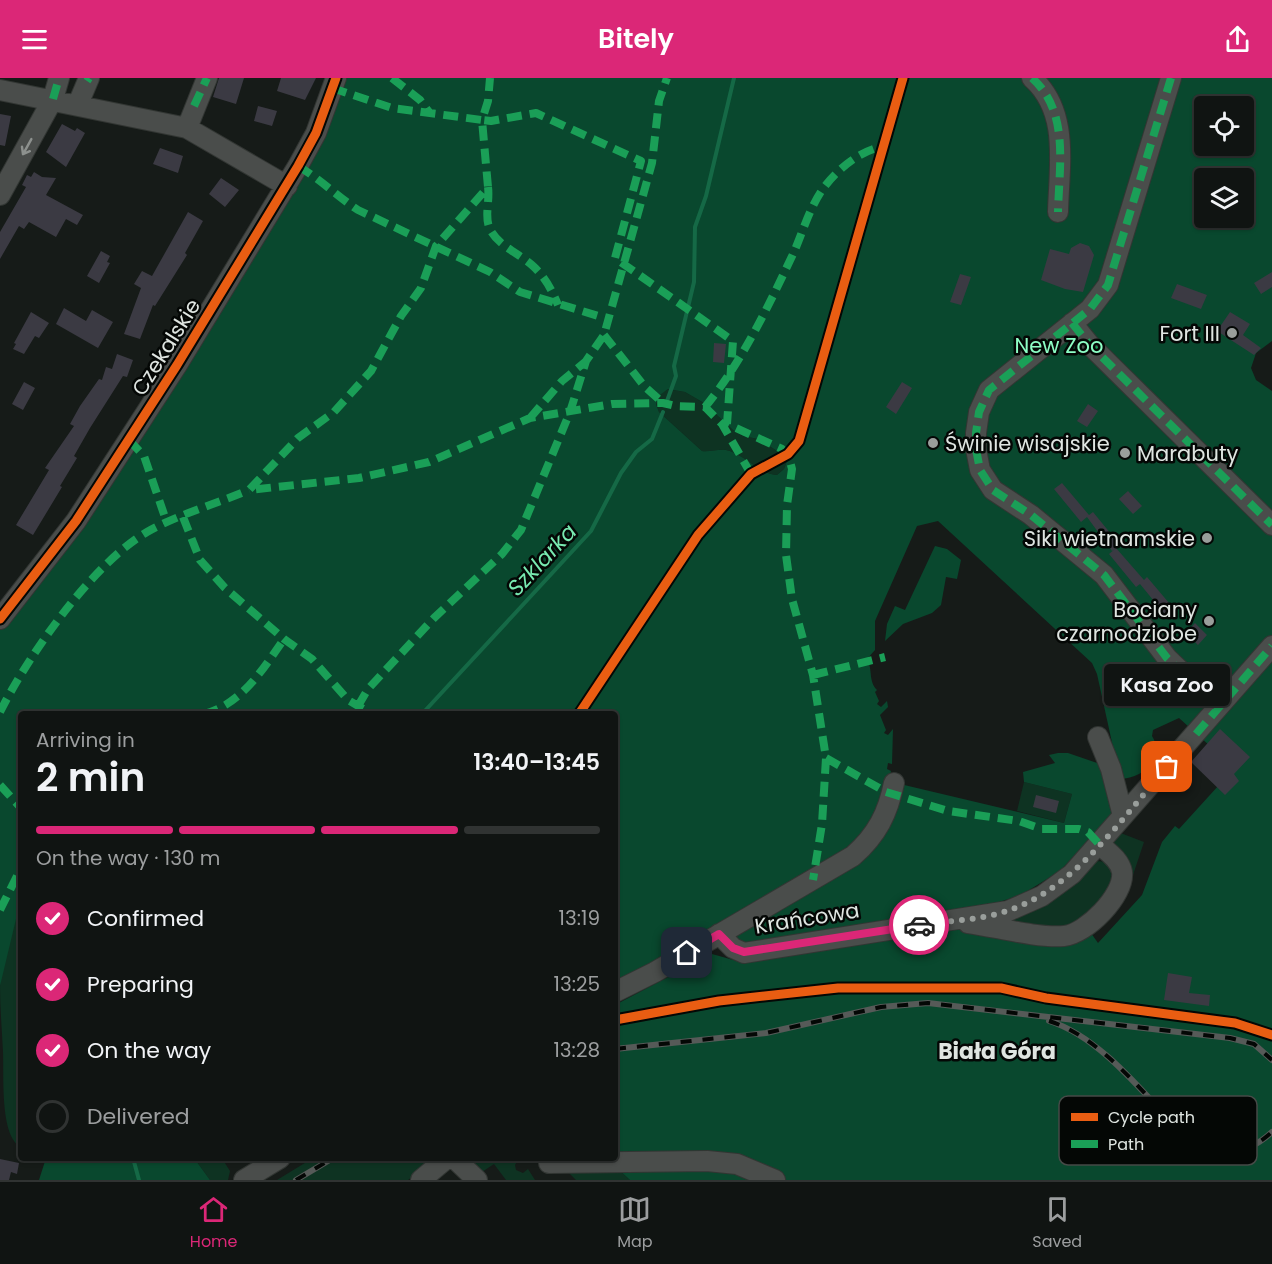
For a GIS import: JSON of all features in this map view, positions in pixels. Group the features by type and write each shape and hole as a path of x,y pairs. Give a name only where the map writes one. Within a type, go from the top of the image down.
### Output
{"street":[{"path":"0,195 53,99 59,78"},
{"path":"187,128 207,78"},
{"name":"Czekalskie","path":"0,619 76,521 177,365 287,186 316,133 336,78"},
{"path":"1032,78 1054,106 1060,131 1058,212"},
{"path":"1172,78 1108,285 1090,309 989,390 979,412 976,449 980,470 993,490 1031,515 1104,575 1167,658 1218,707"},
{"path":"78,104 88,80"},
{"path":"0,90 78,104 187,128 287,186"},
{"path":"1072,323 1089,344 1272,525"},
{"name":"Krańcowa","path":"719,934 733,948 744,952 1008,911 1042,896 1072,874 1272,646"},
{"path":"1098,737 1111,769 1123,816"},
{"name":"Krańcowa","path":"618,990 858,852 885,817 894,783"},
{"path":"950,921 1051,935 1075,934 1094,920 1117,891 1122,880 1122,870 1117,860 1099,844"},
{"path":"618,1160 707,1161 737,1164 775,1180"},
{"path":"243,1180 275,1161"},
{"path":"421,1180 443,1161"},
{"path":"457,1161 477,1180"},
{"path":"546,1161 566,1180"}],"green space":[{"name":"New Zoo","path":"341,78 1272,78 1272,341 1256,353 1251,368 1256,380 1272,391 1272,1180 630,1180 618,1169 616,1161 618,1161 618,1003 712,954 737,961 738,958 949,927 1091,933 1098,943 1142,895 1162,842 1175,826 1179,829 1219,785 1210,746 1179,718 1153,730 1152,736 1156,744 1156,752 1150,766 1137,775 1120,779 1097,674 1092,663 938,521 917,526 875,621 875,650 867,659 872,683 877,690 875,692 879,701 877,704 881,707 887,701 888,707 880,715 886,730 884,733 888,735 893,729 892,764 888,763 887,769 891,771 889,781 860,844 618,984 618,711 18,711 18,911 0,986 0,629 89,512","holes":["668,389 685,392 704,403 733,430 743,436 758,439 782,454 787,461 784,469 777,475 770,474 733,452 702,451 659,412 656,404 660,395"]},
{"path":"668,389 685,392 704,403 733,430 743,436 758,439 782,454 787,461 784,469 777,475 770,474 733,452 702,451 659,412 656,404 659,395"},
{"path":"935,546 947,549 961,560 957,579 946,577 941,605 932,613 903,624 885,641 887,624 895,606 905,610"},
{"path":"1068,753 1100,764 1113,814 1060,871 1021,895 999,902 739,944 736,933 853,862 900,784 1064,823 1072,794 1024,782 1023,772 1055,763 1049,755"},
{"path":"1024,782 1072,794 1064,823 1017,811"},
{"path":"1118,832 1144,842 1130,884 1110,847"},
{"path":"1096,861 1108,862 1118,878 1087,921 1054,929 1001,919"},
{"path":"18,908 18,1144 9,1132 4,1105 0,987 11,930"},
{"path":"45,1161 196,1161 210,1180 39,1180"},
{"path":"196,1161 224,1161 230,1171 228,1180 210,1180"},
{"path":"308,1161 435,1161 408,1180 277,1180"},
{"path":"471,1161 517,1161 516,1170 523,1173 528,1169 535,1180 506,1180 494,1164 482,1172"},
{"path":"618,1169 630,1180 576,1180 567,1171"}],"building":[{"path":"219,78 244,78 236,104 213,97"},
{"path":"281,78 316,78 305,100 277,91"},
{"path":"258,106 277,111 272,126 254,121"},
{"path":"0,114 11,116 5,146 0,145"},
{"path":"62,124 85,133 66,167 46,152"},
{"path":"160,148 183,156 178,173 153,164"},
{"path":"34,172 42,177 56,178 46,195 83,215 77,225 66,219 56,237 29,222 24,229 19,226 0,259 0,232 26,187 22,185 27,175 31,177"},
{"path":"221,178 239,190 225,207 209,194"},
{"path":"188,212 203,221 185,253 187,255 155,306 153,305 140,339 124,334 141,288 134,284 142,271 152,276"},
{"path":"1080,243 1089,246 1094,255 1083,292 1065,289 1041,280 1050,249 1069,254 1071,248"},
{"path":"101,251 110,256 107,262 110,263 99,283 87,276"},
{"path":"1272,272 1272,287 1261,294 1254,283"},
{"path":"960,274 971,277 961,305 950,302"},
{"path":"1177,284 1207,295 1201,309 1171,298"},
{"path":"64,308 86,321 92,310 113,322 98,348 56,324"},
{"path":"31,312 49,323 39,338 35,336 24,354 13,349 16,344 14,343"},
{"name":"Fort III","path":"1230,312 1250,324 1243,335 1261,348 1254,355 1217,331"},
{"path":"714,343 726,344 724,363 713,362"},
{"path":"117,354 133,360 127,377 123,376 90,428 74,456 77,458 60,486 62,487 33,535 16,525 49,470 45,468 74,426 70,424 80,406 99,379 102,380 106,367 112,369"},
{"path":"24,382 35,388 23,410 12,404"},
{"path":"902,382 912,388 896,414 886,407"},
{"path":"1088,404 1098,411 1087,427 1077,421"},
{"path":"1062,483 1089,515 1093,512 1120,545 1112,551 1087,517 1081,522 1054,489"},
{"path":"1128,491 1142,506 1133,514 1119,499"},
{"path":"1116,548 1144,580 1147,577 1175,610 1167,617 1140,584 1136,587 1109,554"},
{"path":"1195,623 1207,635 1198,645 1186,633"},
{"path":"1137,678 1157,695 1145,708 1125,690"},
{"path":"1220,729 1250,757 1234,774 1239,781 1225,795 1191,762"},
{"path":"1036,795 1059,801 1056,813 1033,807"},
{"path":"1168,973 1192,977 1189,993 1210,995 1209,1006 1164,1000"},
{"path":"0,1159 19,1163 17,1174 11,1172 9,1180 0,1180"}],"waterway":[{"name":"Szklarka","path":"667,401 676,376 674,366 694,282 695,227 706,196 734,78"},
{"name":"Szklarka","path":"425,711 591,531 621,473 636,452 652,439 663,412"},
{"name":"Szklarka","path":"134,1161 139,1180"}],"railway":[{"path":"618,1049 766,1033 881,1007 928,1003 1230,1038 1254,1044 1272,1060"},
{"path":"1049,1021 1069,1029 1106,1055 1147,1096"},
{"path":"1257,1143 1272,1132"},
{"path":"296,1180 328,1161"}],"marked path":[{"path":"53,99 59,78"},
{"path":"194,106 207,78"},
{"path":"392,78 420,100 429,112"},
{"path":"332,88 392,108 482,120 488,101 490,78"},
{"path":"358,706 368,689 434,618 502,554 521,530 570,412 586,361 604,335 652,163 659,101 667,78"},
{"path":"1032,78 1044,92 1057,123 1060,140 1058,212"},
{"path":"1171,78 1108,285 1090,309 989,390 979,412 976,449 980,470 993,490 1031,515 1104,575 1167,658 1218,707"},
{"path":"751,474 722,424 705,407 675,406 663,403 612,404 530,418 429,462 359,478 249,490 298,438 334,412 371,371 401,316 421,288 436,246 488,187 482,120 491,121 536,113 641,161 615,258 733,341 727,424 782,449 788,454 792,469 787,505 786,555 792,599 813,675 826,758 822,824 813,880"},
{"path":"705,407 731,371 754,333 785,272 820,193 837,172 852,160 868,151 885,146"},
{"path":"298,166 358,210 490,272 520,292 608,319"},
{"path":"488,187 487,219 493,235 537,270 548,284 558,305"},
{"path":"1072,323 1089,344 1272,525"},
{"path":"604,335 645,387 663,403"},
{"path":"530,418 562,381 585,362"},
{"path":"129,440 144,456 167,523"},
{"path":"0,712 27,665 63,613 84,588 126,547 159,526 249,490"},
{"path":"183,517 200,560 225,588 284,639 312,659 348,700 367,711"},
{"path":"212,711 240,694 284,639"},
{"path":"1196,734 1272,646"},
{"path":"813,675 885,657"},
{"path":"826,758 886,792 948,811 1019,821 1042,829 1079,829 1088,832 1099,844"},
{"path":"0,785 18,805"},
{"path":"0,910 18,874"}],"cycle path":[{"path":"0,619 76,521 177,365 298,166 316,133 336,78"},
{"path":"581,711 698,535 751,474 788,454 799,441 903,78"},
{"path":"618,1019 719,1001 838,988 1001,988 1046,998 1235,1023 1272,1035"}],"way so far":[{"path":"919,925 1008,911 1042,896 1072,874 1167,767"}],"place":[{"name":"Fort III","path":"1232,333"},
{"name":"Świnie wisajskie","path":"933,443"},
{"name":"Marabuty","path":"1125,453"},
{"name":"Siki wietnamskie","path":"1207,538"},
{"name":"Bociany czarnodziobe","path":"1209,621"},
{"name":"Kasa Zoo","path":"1167,767"}],"district":[{"name":"Biała Góra","path":"997,1051"}],"route":[{"path":"687,953 719,934 737,951 744,952 919,925"}]}
